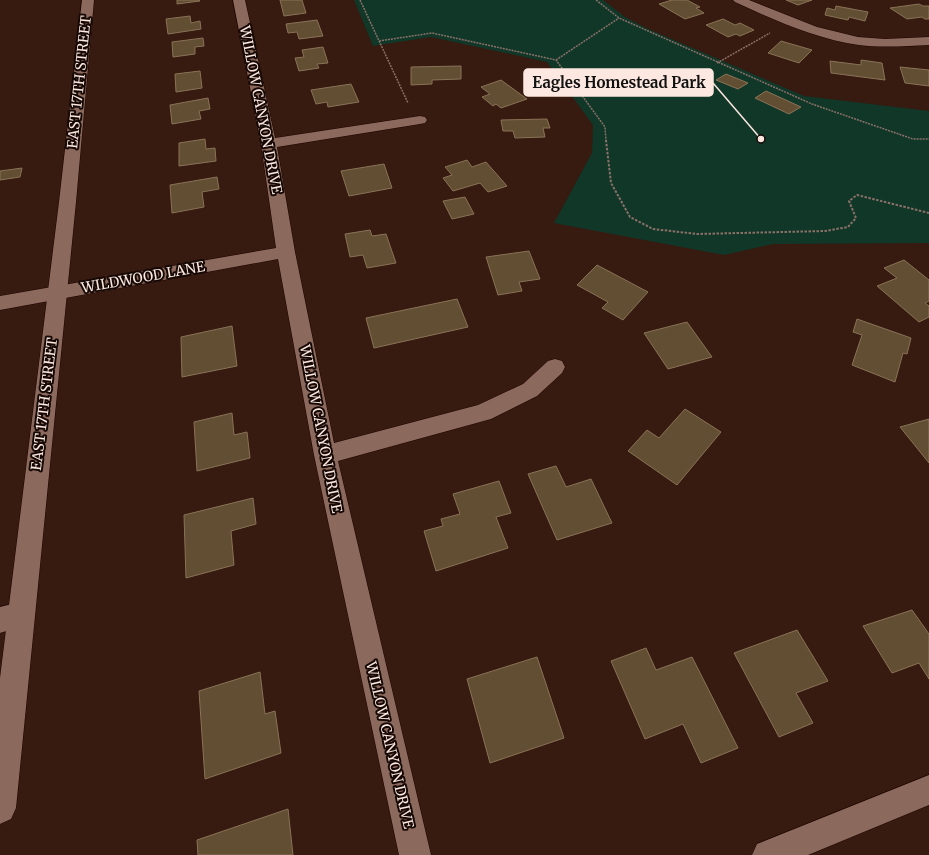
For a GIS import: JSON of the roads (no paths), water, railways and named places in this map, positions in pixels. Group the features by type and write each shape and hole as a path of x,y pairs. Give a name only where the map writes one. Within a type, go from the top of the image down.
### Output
{"street":[{"name":"EAST 17TH STREET","path":"0,808 10,617 57,292 88,0"},
{"name":"WILLOW CANYON DRIVE","path":"239,0 270,144 286,252 325,455 415,855"},
{"path":"739,0 791,22 858,41 929,42"},
{"path":"270,144 420,120"},
{"name":"WILDWOOD LANE","path":"0,303 286,252"},
{"path":"325,455 483,413 530,390 555,367"},
{"path":"768,855 929,790"}],"place":[{"name":"Eagles Homestead Park","path":"761,139"}]}
